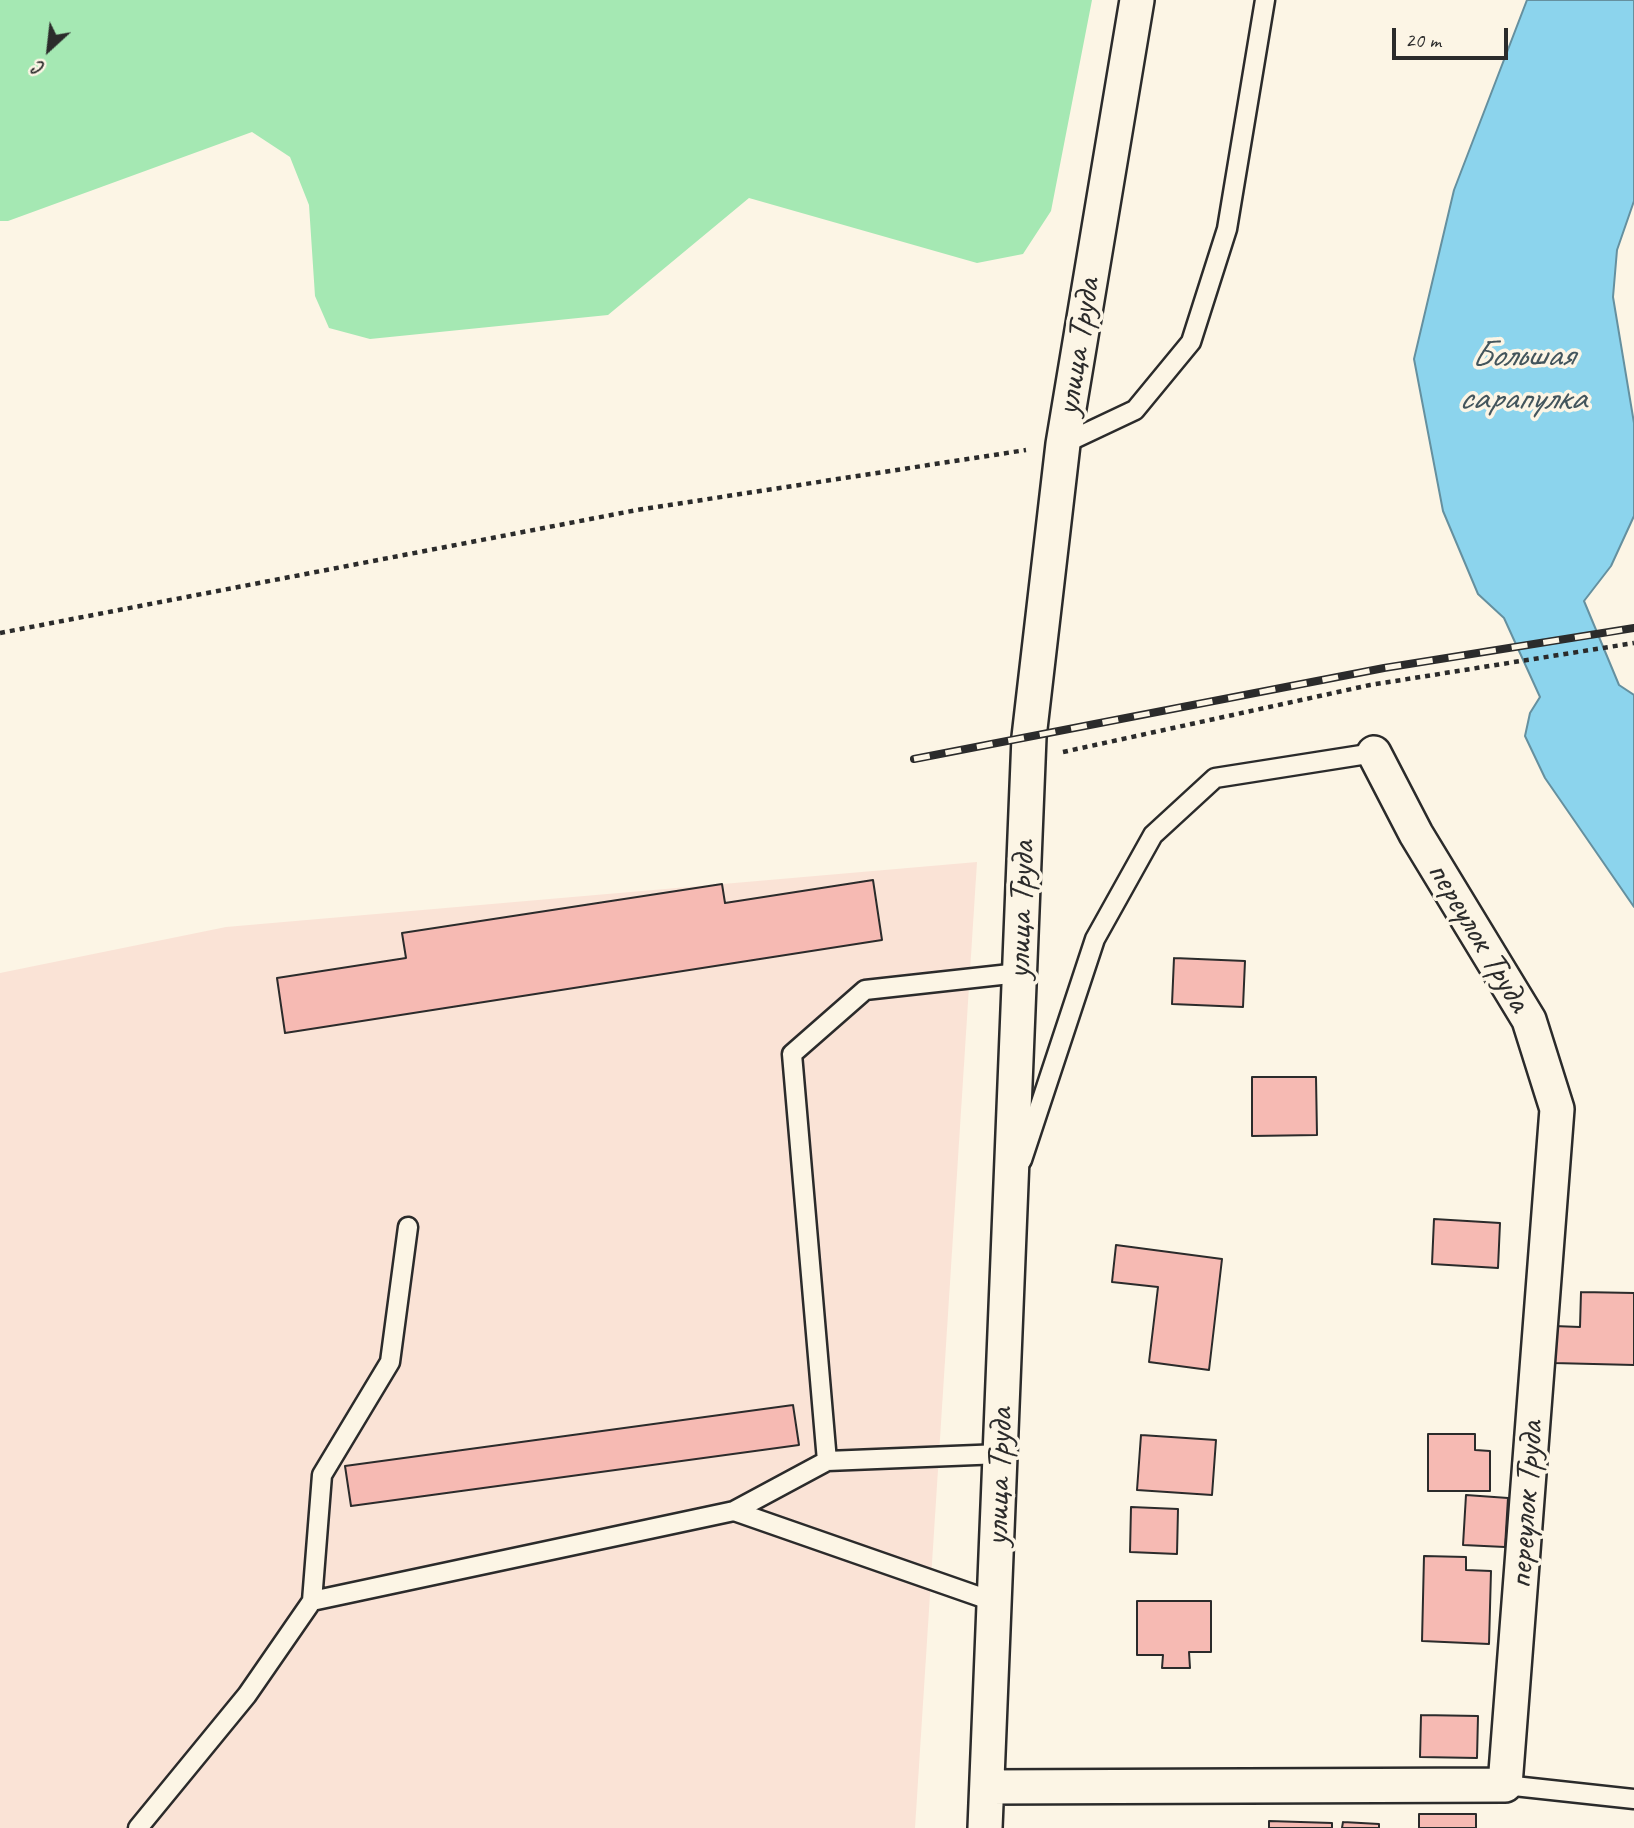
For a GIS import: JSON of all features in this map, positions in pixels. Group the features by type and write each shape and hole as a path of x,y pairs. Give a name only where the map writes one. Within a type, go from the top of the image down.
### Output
{"street":[{"name":"улица Труда","path":"985,1828 1028,759 1063,444 1137,0"},
{"name":"переулок Труда","path":"1374,753 1416,834 1529,1020 1557,1109 1505,1785"},
{"path":"988,1787 1505,1785"}],"lane":[{"path":"1063,444 1135,410 1191,342 1227,229 1265,0"},
{"path":"1011,1193 1095,939 1153,835 1216,778 1374,753"},
{"path":"827,1461 793,1054 865,990 1019,974"},
{"path":"138,1828 247,1695 312,1601 323,1475 390,1362 408,1227"},
{"path":"312,1601 734,1511 827,1461 1001,1454"},
{"path":"734,1511 995,1602"},
{"path":"1505,1785 1634,1799"}],"path":[{"path":"0,633 637,510 1063,444"},
{"path":"1028,759 1370,685 1634,643"}],"shaded area":[{"path":"977,862 915,1828 0,1828 0,973 226,927"}],"green space":[{"path":"0,0 1092,0 1051,211 1023,254 977,263 749,198 608,315 370,339 329,328 315,296 309,205 290,157 252,132 8,221 0,221"}],"water":[{"name":"Большая сарапулка","path":"1527,0 1634,0 1634,201 1617,250 1613,297 1634,423 1634,516 1611,566 1584,601 1619,685 1634,695 1634,907 1545,778 1525,736 1530,713 1540,697 1504,618 1478,594 1443,511 1414,359 1454,190"}],"building":[{"path":"873,880 882,940 285,1033 277,978 406,958 402,933 722,884 725,903"},
{"path":"1174,958 1245,961 1243,1007 1172,1004"},
{"path":"1252,1077 1316,1077 1317,1135 1252,1136"},
{"path":"1434,1219 1500,1223 1498,1268 1432,1264"},
{"path":"1116,1245 1222,1259 1209,1370 1149,1362 1158,1287 1112,1282"},
{"path":"1581,1292 1634,1293 1634,1365 1553,1363 1554,1326 1580,1327"},
{"path":"793,1405 799,1445 351,1506 345,1466"},
{"path":"1428,1434 1475,1434 1475,1450 1490,1451 1490,1491 1428,1491"},
{"path":"1141,1435 1216,1440 1212,1495 1137,1490"},
{"path":"1466,1495 1508,1498 1505,1547 1463,1545"},
{"path":"1131,1507 1178,1509 1177,1554 1130,1552"},
{"path":"1424,1556 1466,1557 1466,1570 1491,1571 1489,1644 1422,1641"},
{"path":"1137,1601 1211,1601 1211,1652 1189,1652 1190,1668 1162,1668 1163,1655 1137,1655"},
{"path":"1421,1715 1478,1716 1477,1758 1420,1757"},
{"path":"1419,1814 1476,1814 1476,1828 1419,1828"},
{"path":"1269,1821 1332,1823 1332,1828 1269,1828"},
{"path":"1343,1822 1379,1824 1379,1828 1342,1828"}],"railway":[{"path":"914,759 1384,668 1634,628"}]}
